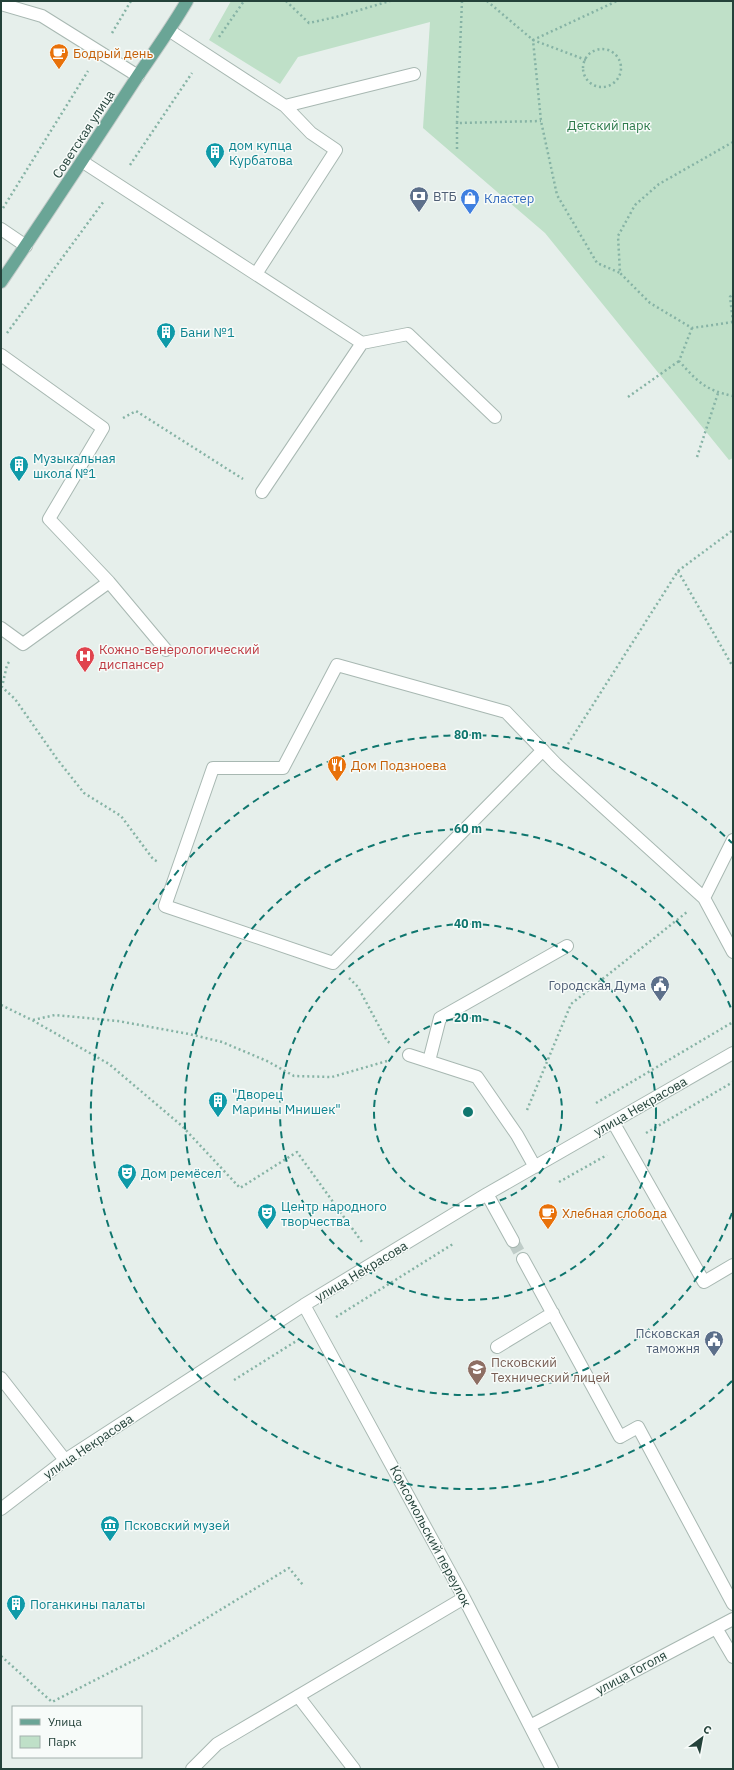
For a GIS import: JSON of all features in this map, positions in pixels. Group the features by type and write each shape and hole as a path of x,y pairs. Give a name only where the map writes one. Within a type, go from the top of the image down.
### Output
{"main road":[{"name":"Советская улица","path":"1,282 83,162 138,76 170,31 188,1"}],"street":[{"path":"1,4 42,16 138,76"},
{"path":"170,31 285,106 311,133 336,150 256,274"},
{"path":"285,106 414,74"},
{"path":"83,162 362,343 408,334 495,417"},
{"path":"1,229 26,246"},
{"path":"262,492 362,343"},
{"path":"1,355 103,428 50,519 109,582 166,650"},
{"path":"1,628 23,644 109,582"},
{"path":"543,750 333,963 165,906 213,768 283,768 336,665 506,712 543,750 556,764 704,898 733,952"},
{"path":"704,898 733,840"},
{"path":"429,1060 440,1018 567,946"},
{"name":"улица Некрасова","path":"1,1509 65,1460 304,1305 487,1194 733,1052"},
{"path":"409,1055 429,1060 477,1077 517,1135 535,1167"},
{"path":"613,1122 704,1282 733,1265"},
{"path":"487,1194 513,1241"},
{"path":"523,1259 620,1437 638,1428 733,1604"},
{"name":"Комсомольский переулок","path":"304,1305 318,1328 464,1598 552,1769"},
{"path":"497,1347 553,1313"},
{"path":"1,1378 65,1460"},
{"path":"192,1769 218,1744 464,1598"},
{"name":"улица Гоголя","path":"530,1726 733,1619"},
{"path":"716,1628 733,1657"},
{"path":"298,1696 354,1769"}],"path":[{"path":"1,212 131,1"},
{"path":"286,1 309,23 336,17 390,1"},
{"path":"457,149 462,1"},
{"path":"487,1 533,40 586,60"},
{"path":"533,40 617,1"},
{"path":"533,40 541,121 557,195 597,263 620,273 650,303 692,328 733,322 730,297 733,293"},
{"path":"600,50 612,52 620,61 621,67 618,78 614,83 602,87 590,83 584,72 586,60 589,55 600,50"},
{"path":"457,123 541,121"},
{"path":"620,273 618,236 635,206 659,184 733,142"},
{"path":"628,397 679,361 692,328"},
{"path":"679,361 698,382 718,392 733,396"},
{"path":"697,457 718,392"},
{"path":"103,428 136,411 262,492"},
{"path":"556,764 678,571 733,530"},
{"path":"678,571 733,667"},
{"path":"23,644 7,665 2,687 15,699 57,759 84,793 121,816 153,859 176,873"},
{"path":"517,1135 571,1004 704,898"},
{"path":"333,963 358,987 387,1041 409,1055"},
{"path":"1,1005 32,1020 109,1064 182,1126 240,1188 297,1152 363,1243"},
{"path":"32,1020 55,1015 118,1021 189,1034 222,1042 267,1061 294,1076 332,1077 409,1055"},
{"path":"552,1185 733,1082"},
{"path":"233,1381 453,1244"},
{"path":"1,1656 52,1702 156,1649 289,1568 303,1585"}],"green space":[{"name":"Детский парк","path":"231,1 733,1 733,458 729,460 545,233 423,128 430,22 298,57 280,84 209,40"}],"tunnel":[{"path":"513,1241 523,1259"}],"place":[{"name":"Бодрый день","path":"59,70"},
{"name":"дом купца Курбатова","path":"215,169"},
{"name":"ВТБ","path":"419,213"},
{"name":"Кластер","path":"470,215"},
{"name":"Бани №1","path":"166,349"},
{"name":"Музыкальная школа №1","path":"19,482"},
{"name":"Кожно-венерологический диспансер","path":"85,673"},
{"name":"Дом Подзноева","path":"337,782"},
{"name":"Городская Дума","path":"660,1002"},
{"name":"\"Дворец Марины Мнишек\"","path":"218,1118"},
{"name":"Дом ремёсел","path":"127,1190"},
{"name":"Центр народного творчества","path":"267,1230"},
{"name":"Хлебная слобода","path":"548,1230"},
{"name":"Псковская таможня","path":"714,1357"},
{"name":"Псковский Технический лицей","path":"477,1386"},
{"name":"Псковский музей","path":"110,1542"},
{"name":"Поганкины палаты","path":"16,1621"}]}
